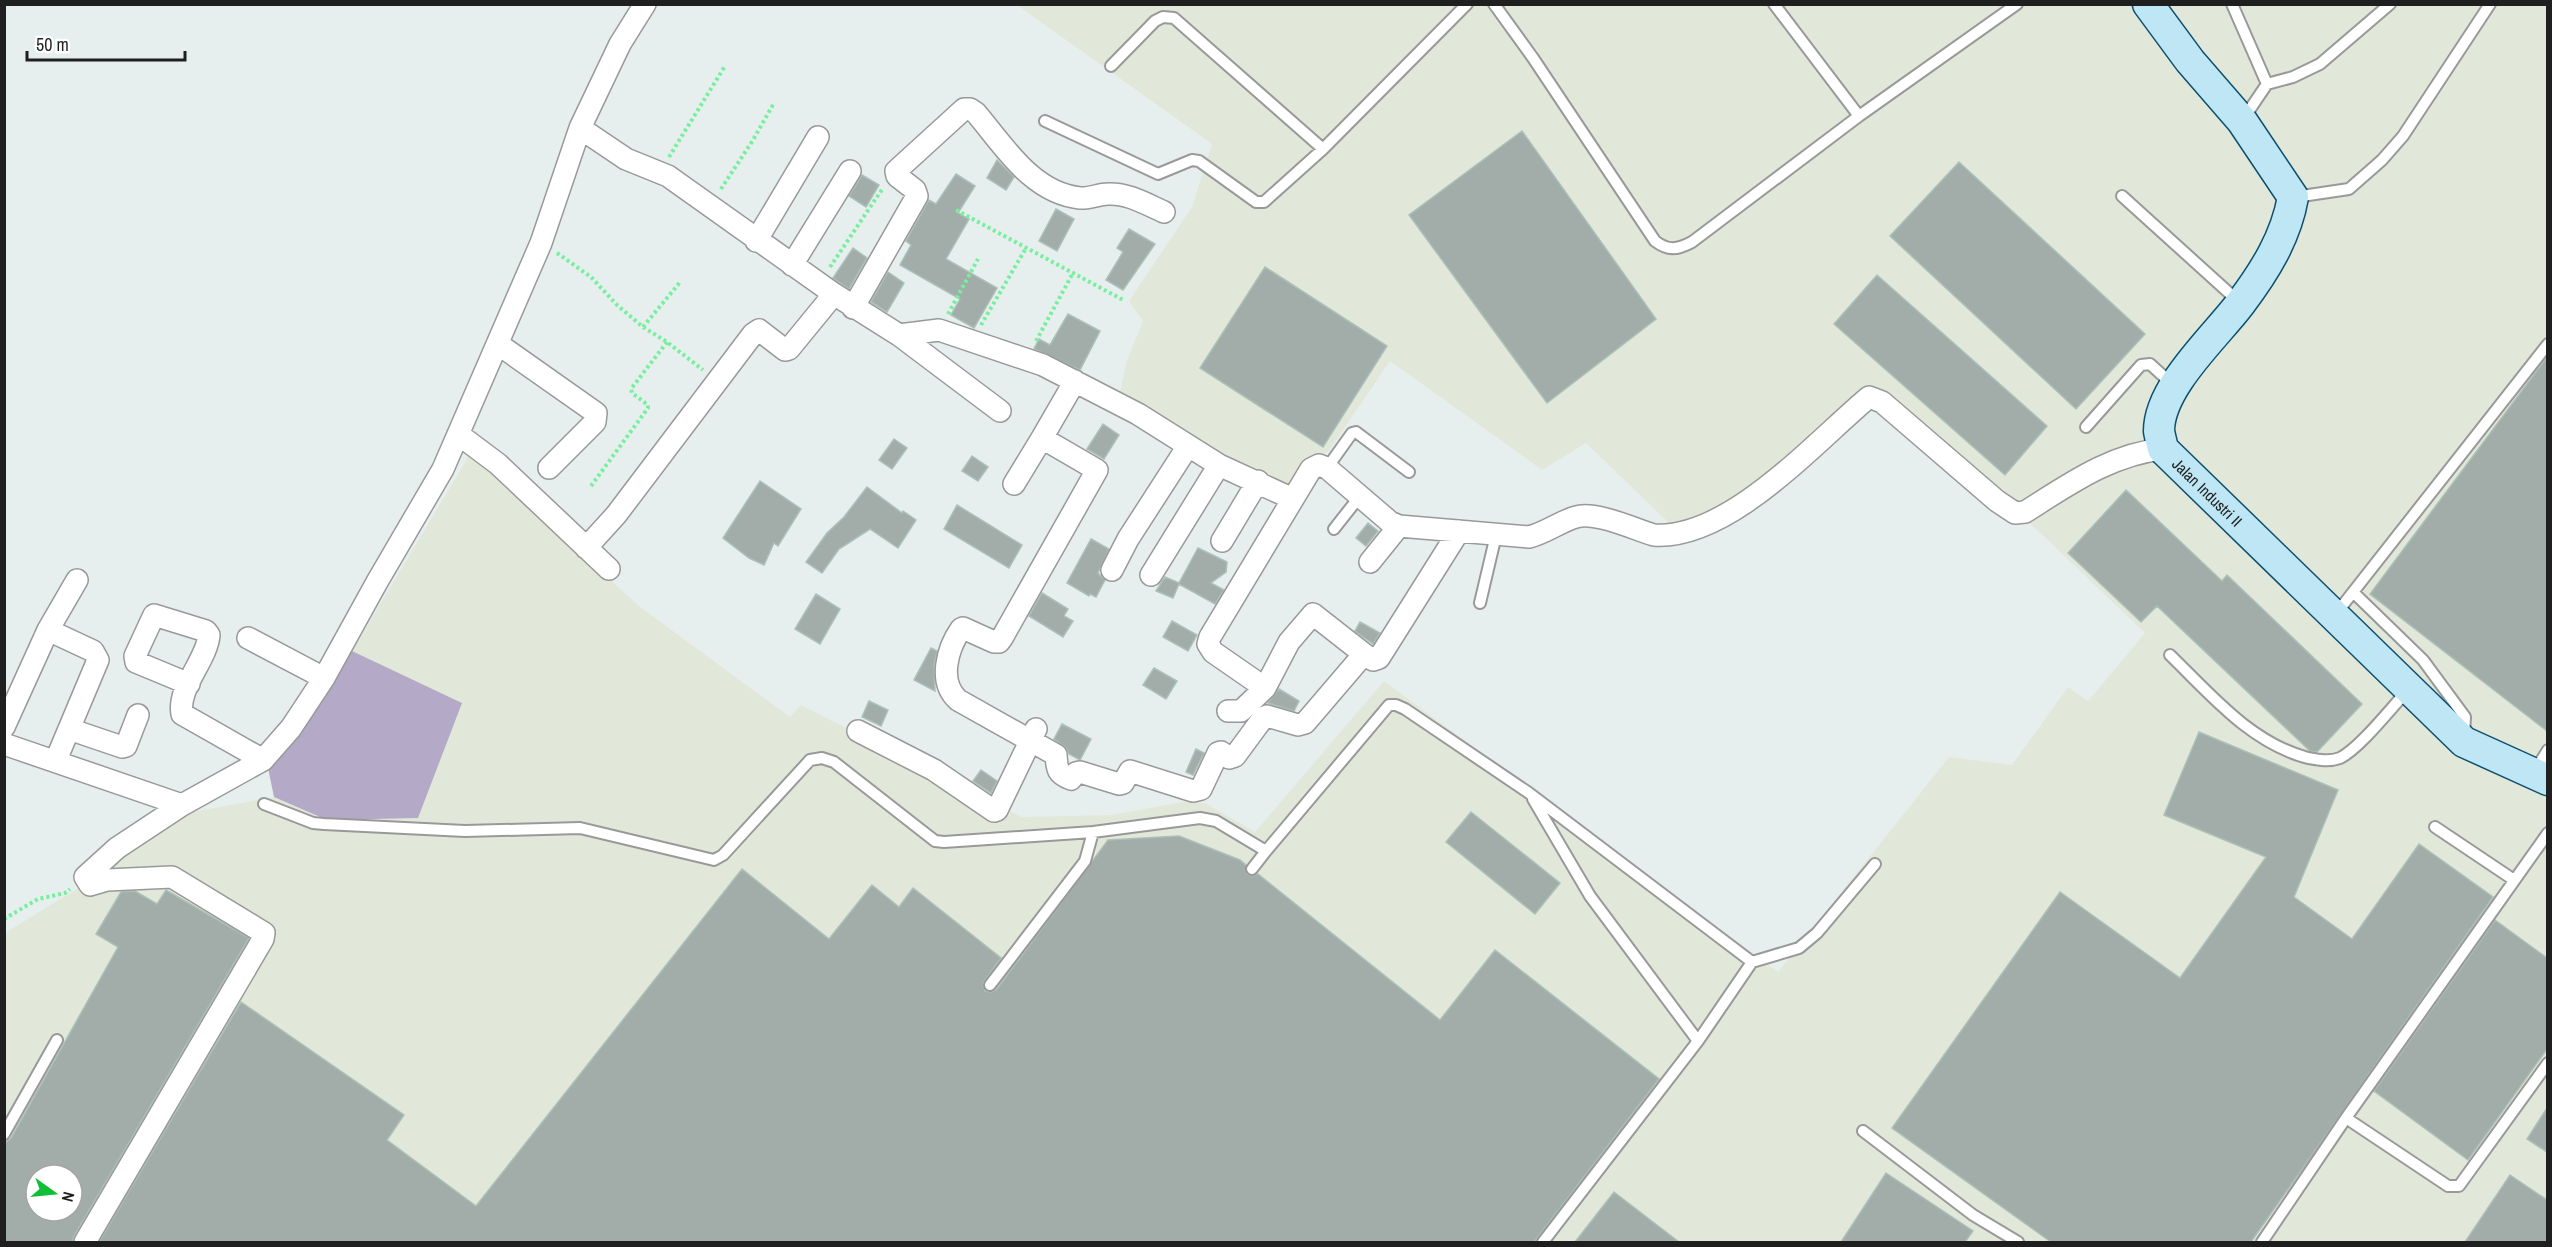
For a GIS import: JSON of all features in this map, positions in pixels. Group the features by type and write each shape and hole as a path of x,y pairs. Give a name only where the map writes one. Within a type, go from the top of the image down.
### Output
{"main road":[{"path":"2148,4 2190,61 2242,121 2294,197"},
{"name":"Jalan Industri II","path":"2294,197 2289,221 2277,248 2241,303 2175,386 2164,408 2159,430 2163,449 2344,604 2411,688 2464,742 2543,767"}],"street":[{"path":"85,1242 263,939 264,933 172,877 107,880 90,885 85,877 117,848 182,805 263,760 291,728 324,678 443,469 542,243 580,128 620,44 645,4"},
{"path":"853,308 917,196 915,190 897,176 896,171 964,109 970,109 976,113 1029,176 1038,182 1063,194 1083,199 1105,194 1123,194 1164,212"},
{"path":"580,128 626,159 660,172 710,205 853,308 899,335 1000,411"},
{"path":"756,240 818,137"},
{"path":"792,265 850,171"},
{"path":"586,548 616,515 759,330 785,350 789,349 826,289"},
{"path":"899,335 939,330 1027,359 1138,414 1220,465 1258,480 1293,499"},
{"path":"498,344 596,413 595,422 549,468"},
{"path":"1014,484 1075,381"},
{"path":"1265,688 1213,652 1208,644 1210,637 1311,469 1319,465 1328,468 1390,522 1399,526 1528,537 1543,534 1568,521 1590,515 1654,535 1665,535 1719,520 1746,504 1869,397 1882,402 1997,501 2015,513 2025,512 2091,470 2163,449"},
{"path":"458,434 498,464 609,569"},
{"path":"1042,438 1096,470 999,642 961,629 945,671 949,692 958,700 1034,734 1056,755 1057,770 1062,776 1071,779 1080,772 1122,784 1130,771 1197,791 1202,789 1218,753 1221,752 1230,759 1235,756 1258,721 1267,716 1298,725 1305,723 1364,654"},
{"path":"1112,570 1128,539 1188,446"},
{"path":"1151,576 1220,465"},
{"path":"1222,542 1258,480"},
{"path":"1370,562 1399,526"},
{"path":"1228,711 1241,711 1265,688 1289,642 1313,614 1373,660 1379,658 1459,531"},
{"path":"4,727 48,630 77,580"},
{"path":"48,630 93,651 98,660 56,760"},
{"path":"248,638 324,678"},
{"path":"189,684 181,710 182,714 263,760"},
{"path":"69,729 122,747 126,746 138,715"},
{"path":"858,731 934,770 992,811 997,810 1034,734"},
{"path":"4,744 182,805"}],"lane":[{"path":"1045,121 1158,174 1192,160 1199,161 1256,202 1269,200 1467,4"},
{"path":"1494,4 1533,58 1655,241 1667,249 1682,247 1692,242 1859,116 2017,4"},
{"path":"1774,4 1859,116"},
{"path":"2232,4 2267,84"},
{"path":"2242,121 2267,84 2293,77 2320,64 2390,4"},
{"path":"2294,197 2349,189 2382,160 2403,136 2490,4"},
{"path":"1112,66 1155,21 1163,17 1174,18 1323,149"},
{"path":"2122,196 2208,276 2241,303"},
{"path":"2464,742 2465,717 2423,660 2344,604 2547,344"},
{"path":"2086,427 2141,365 2150,364 2175,386"},
{"path":"1328,468 1352,433 1356,432 1409,472"},
{"path":"1334,529 1360,496"},
{"path":"1480,603 1496,535"},
{"path":"2170,655 2243,726 2285,752 2322,761 2339,758 2355,746 2411,688"},
{"path":"1252,869 1389,705 1405,709 1529,793 1752,962"},
{"path":"264,804 313,823 324,824 465,831 580,828 714,860 723,855 810,760 822,758 834,762 935,841 1093,832 1200,818 1216,821 1266,850"},
{"path":"1529,793 1590,897 1698,1041"},
{"path":"2435,827 2514,880"},
{"path":"990,985 1085,861 1093,832"},
{"path":"2262,1242 2346,1118 2547,833"},
{"path":"1543,1242 1698,1041 1752,962 1799,948 1816,933 1875,864"},
{"path":"4,1134 57,1040"},
{"path":"2346,1118 2448,1186 2459,1186 2547,1063"},
{"path":"1863,1131 1973,1215 2018,1242"}],"path":[{"path":"660,172 726,66"},
{"path":"710,205 753,140 774,103"},
{"path":"826,289 874,199 896,171"},
{"path":"956,210 1125,301"},
{"path":"542,243 591,277 617,305 717,382"},
{"path":"971,340 1026,248"},
{"path":"939,330 978,259"},
{"path":"1027,359 1073,273"},
{"path":"644,327 681,281"},
{"path":"591,486 648,408 648,405 632,393 631,389 667,342"},
{"path":"4,919 38,899 65,892 85,877"}],"shaded area":[{"path":"1017,5 2547,5 2547,1242 5,1242 5,933 96,877 176,815 274,797 327,820 462,703 352,651 470,454 639,606 790,717 801,705 1022,817 1112,815 1182,802 1205,803 1255,832 1384,681 1778,972 1949,757 2012,765 2068,687 2088,701 2145,633 2034,527 1872,385 1743,498 1716,514 1671,525 1586,443 1542,470 1390,361 1328,452 1306,464 1293,491 1225,461 1119,397 1127,360 1143,321 1129,301 1192,207 1212,144"},
{"path":"352,651 462,703 418,818 327,820 274,797 267,763"}],"building":[{"path":"1522,131 1656,319 1547,403 1409,215"},
{"path":"997,160 1014,177 1006,190 987,178"},
{"path":"1959,162 2145,334 2076,409 1890,236"},
{"path":"956,174 975,186 958,213 969,219 946,259 997,288 974,328 951,315 960,299 900,265 911,245 906,241 929,200 936,204"},
{"path":"862,175 879,185 866,207 849,196"},
{"path":"1056,209 1074,219 1057,251 1039,241"},
{"path":"1129,229 1155,244 1123,290 1106,280 1123,252 1117,248"},
{"path":"853,248 867,258 849,289 833,278"},
{"path":"1265,267 1387,346 1323,447 1200,368"},
{"path":"888,272 904,283 887,312 871,302"},
{"path":"1877,275 2047,426 2005,475 1834,324"},
{"path":"1068,314 1100,331 1080,370 1034,349 1039,339 1050,345"},
{"path":"2547,357 2547,731 2370,594"},
{"path":"1103,424 1119,435 1104,459 1087,449"},
{"path":"894,439 907,448 892,469 879,460"},
{"path":"972,456 988,467 978,481 962,471"},
{"path":"760,481 801,509 778,546 774,543 764,565 749,558 723,538"},
{"path":"867,487 902,513 903,511 916,520 898,548 870,529 839,549 822,573 806,562 827,533 844,517"},
{"path":"2126,490 2222,581 2227,575 2362,704 2317,752 2310,751 2157,606 2141,622 2068,553"},
{"path":"957,505 1022,545 1009,568 944,529"},
{"path":"1368,523 1378,531 1366,546 1356,538"},
{"path":"1091,539 1109,549 1098,573 1105,580 1096,597 1090,594 1089,596 1067,583"},
{"path":"1198,548 1227,562 1226,572 1211,583 1224,590 1215,604 1179,584 1173,598 1156,591 1165,577 1179,583"},
{"path":"1042,593 1068,609 1064,616 1073,621 1063,637 1029,616"},
{"path":"816,594 840,609 820,644 795,629"},
{"path":"1172,621 1197,635 1188,651 1163,637"},
{"path":"1360,622 1380,633 1373,644 1355,631"},
{"path":"931,648 937,651 934,665 935,691 914,680"},
{"path":"1154,668 1177,681 1166,699 1143,685"},
{"path":"1279,689 1299,701 1294,711 1268,703"},
{"path":"869,701 888,710 881,726 862,717"},
{"path":"1062,724 1091,739 1080,760 1069,754 1066,748 1054,739"},
{"path":"2199,732 2338,790 2294,897 2352,939 2419,844 2493,897 2251,1242 2051,1242 1892,1128 2060,892 2180,978 2266,857 2164,815"},
{"path":"1196,749 1204,753 1193,775 1186,772"},
{"path":"981,770 997,781 991,793 973,781"},
{"path":"1471,812 1560,883 1535,914 1446,842"},
{"path":"1179,836 1240,860 1246,865 1247,874 1252,876 1258,874 1440,1020 1495,950 1659,1079 1534,1242 99,1242 241,1002 404,1115 387,1140 476,1206 742,869 829,939 872,885 899,907 913,888 1001,958 983,983 985,991 990,992 996,990 1108,840"},
{"path":"166,890 249,938 84,1219 84,1163 24,1163 24,1223 82,1223 72,1242 4,1242 4,1144 11,1138 118,947 96,934 121,892 135,891 157,904"},
{"path":"2495,920 2547,958 2547,1049 2468,1160 2374,1091"},
{"path":"2547,1108 2547,1152 2527,1139"},
{"path":"1886,1173 1973,1231 1965,1242 1841,1242"},
{"path":"2510,1175 2547,1200 2547,1242 2465,1242"},
{"path":"1614,1192 1679,1242 1575,1242"}]}
